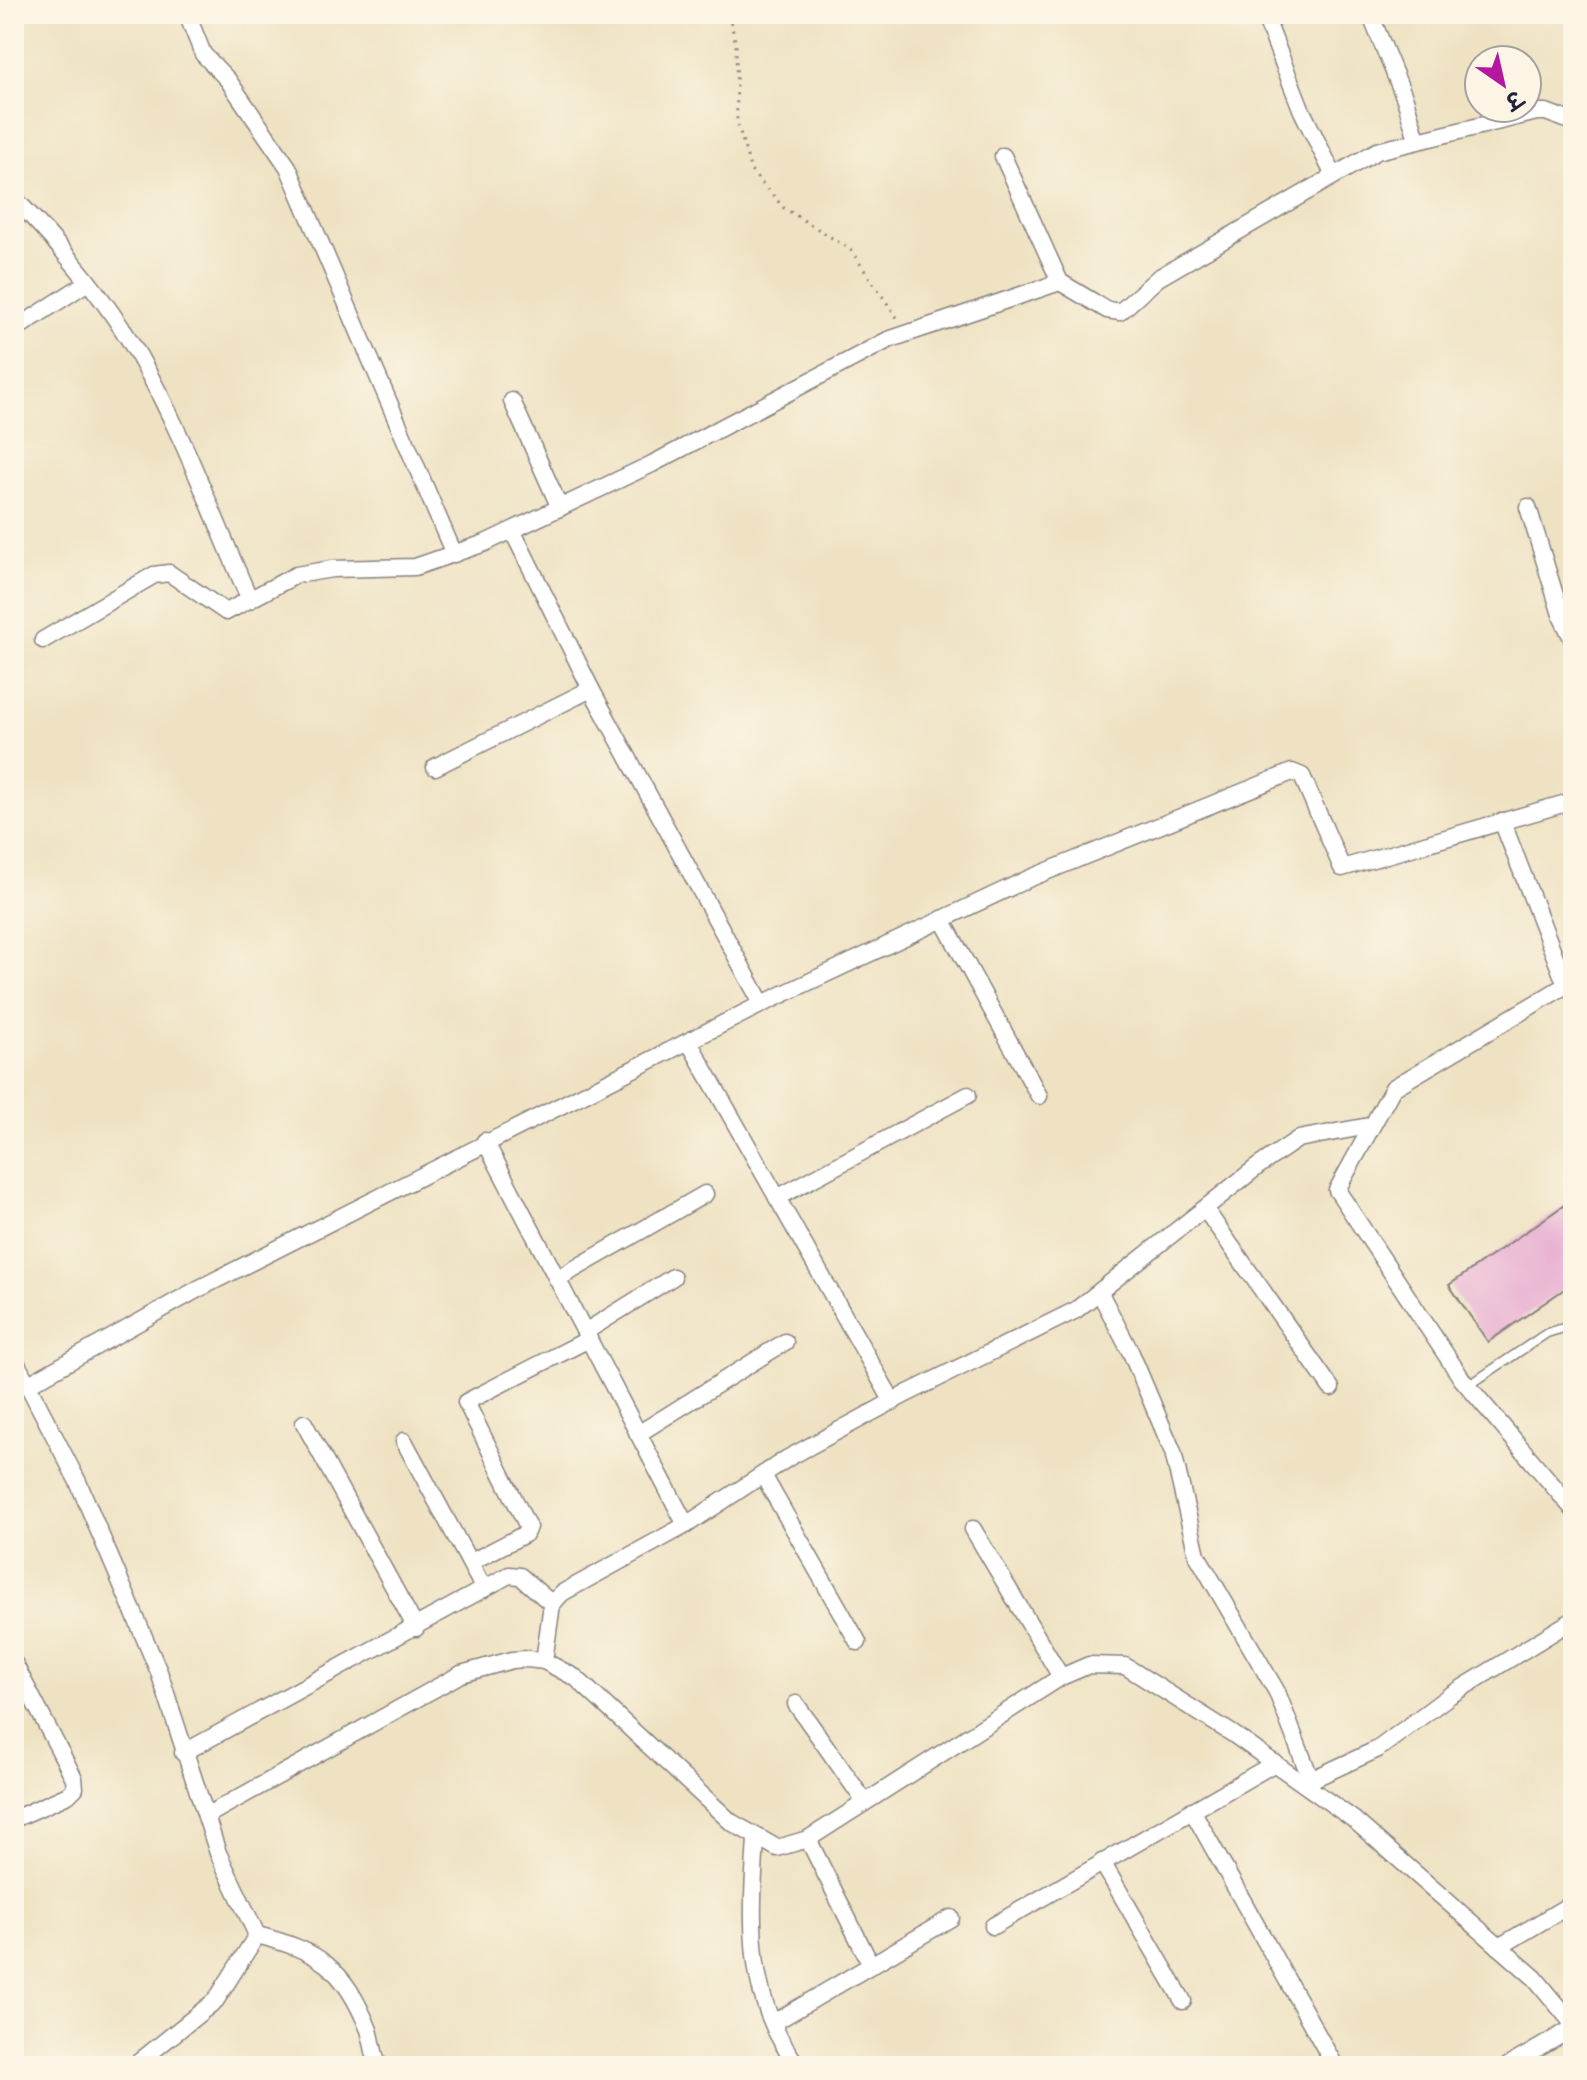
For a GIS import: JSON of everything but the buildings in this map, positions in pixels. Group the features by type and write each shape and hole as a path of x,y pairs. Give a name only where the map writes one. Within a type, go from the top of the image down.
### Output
{"street":[{"path":"187,14 203,54 235,90 288,167 454,554"},
{"path":"1264,14 1302,111 1333,174"},
{"path":"1370,14 1405,99 1417,139"},
{"path":"1003,156 1060,282 1107,310 1120,312 1158,278 1377,151 1537,112 1546,112 1573,122"},
{"path":"14,198 57,242 137,353 159,394 250,600"},
{"path":"14,330 88,282"},
{"path":"43,640 154,575 169,573 226,612 296,575 332,569 415,567 454,554 513,532 652,464 888,340 1060,282"},
{"path":"512,401 560,508"},
{"path":"1528,507 1562,618 1573,640"},
{"path":"513,532 591,689 762,1004"},
{"path":"435,767 591,689"},
{"path":"29,1384 198,1289 485,1141 591,1093 762,1004 1028,879 1292,772 1302,776 1342,868 1573,801"},
{"path":"1502,821 1569,983 1393,1088 1338,1183 1339,1198 1468,1386 1573,1509"},
{"path":"942,919 1039,1096"},
{"path":"689,1042 893,1402"},
{"path":"777,1198 968,1095"},
{"path":"544,1661 552,1604 562,1593 686,1525 763,1475 893,1402 1076,1310 1298,1139 1369,1126"},
{"path":"485,1141 686,1525"},
{"path":"557,1279 705,1194"},
{"path":"1205,1209 1331,1388"},
{"path":"471,1562 525,1534 528,1527 466,1402 587,1335 673,1277"},
{"path":"1100,1293 1131,1353 1173,1452 1197,1555 1277,1692 1307,1782"},
{"path":"638,1434 785,1342"},
{"path":"14,1358 78,1482 159,1672 218,1853 257,1935"},
{"path":"304,1423 416,1628"},
{"path":"404,1441 484,1589"},
{"path":"763,1475 858,1642"},
{"path":"973,1529 1061,1677"},
{"path":"183,1753 509,1575 520,1576 552,1604"},
{"path":"1307,1782 1378,1749 1449,1696 1573,1620"},
{"path":"206,1816 461,1674 512,1660 544,1661 576,1678 731,1822 756,1839 777,1848 808,1839 1061,1677 1089,1665 1125,1666 1307,1782 1535,1978 1573,2026 1508,2066"},
{"path":"14,1663 74,1778 75,1788 68,1795 14,1819"},
{"path":"796,1704 865,1802"},
{"path":"993,1926 1275,1763"},
{"path":"1192,1810 1335,2066"},
{"path":"756,1839 751,1918 754,1965 773,2023 798,2066"},
{"path":"808,1839 871,1965"},
{"path":"1102,1862 1183,2001"},
{"path":"1499,1947 1573,1903"},
{"path":"773,2023 951,1918"},
{"path":"134,2066 216,2000 257,1935"},
{"path":"257,1935 300,1946 326,1963 342,1980 369,2031 379,2066"}],"lane":[{"path":"1468,1386 1547,1333 1573,1325"}],"path":[{"path":"729,14 736,45 737,121 751,171 784,208 850,249 908,335"}]}
